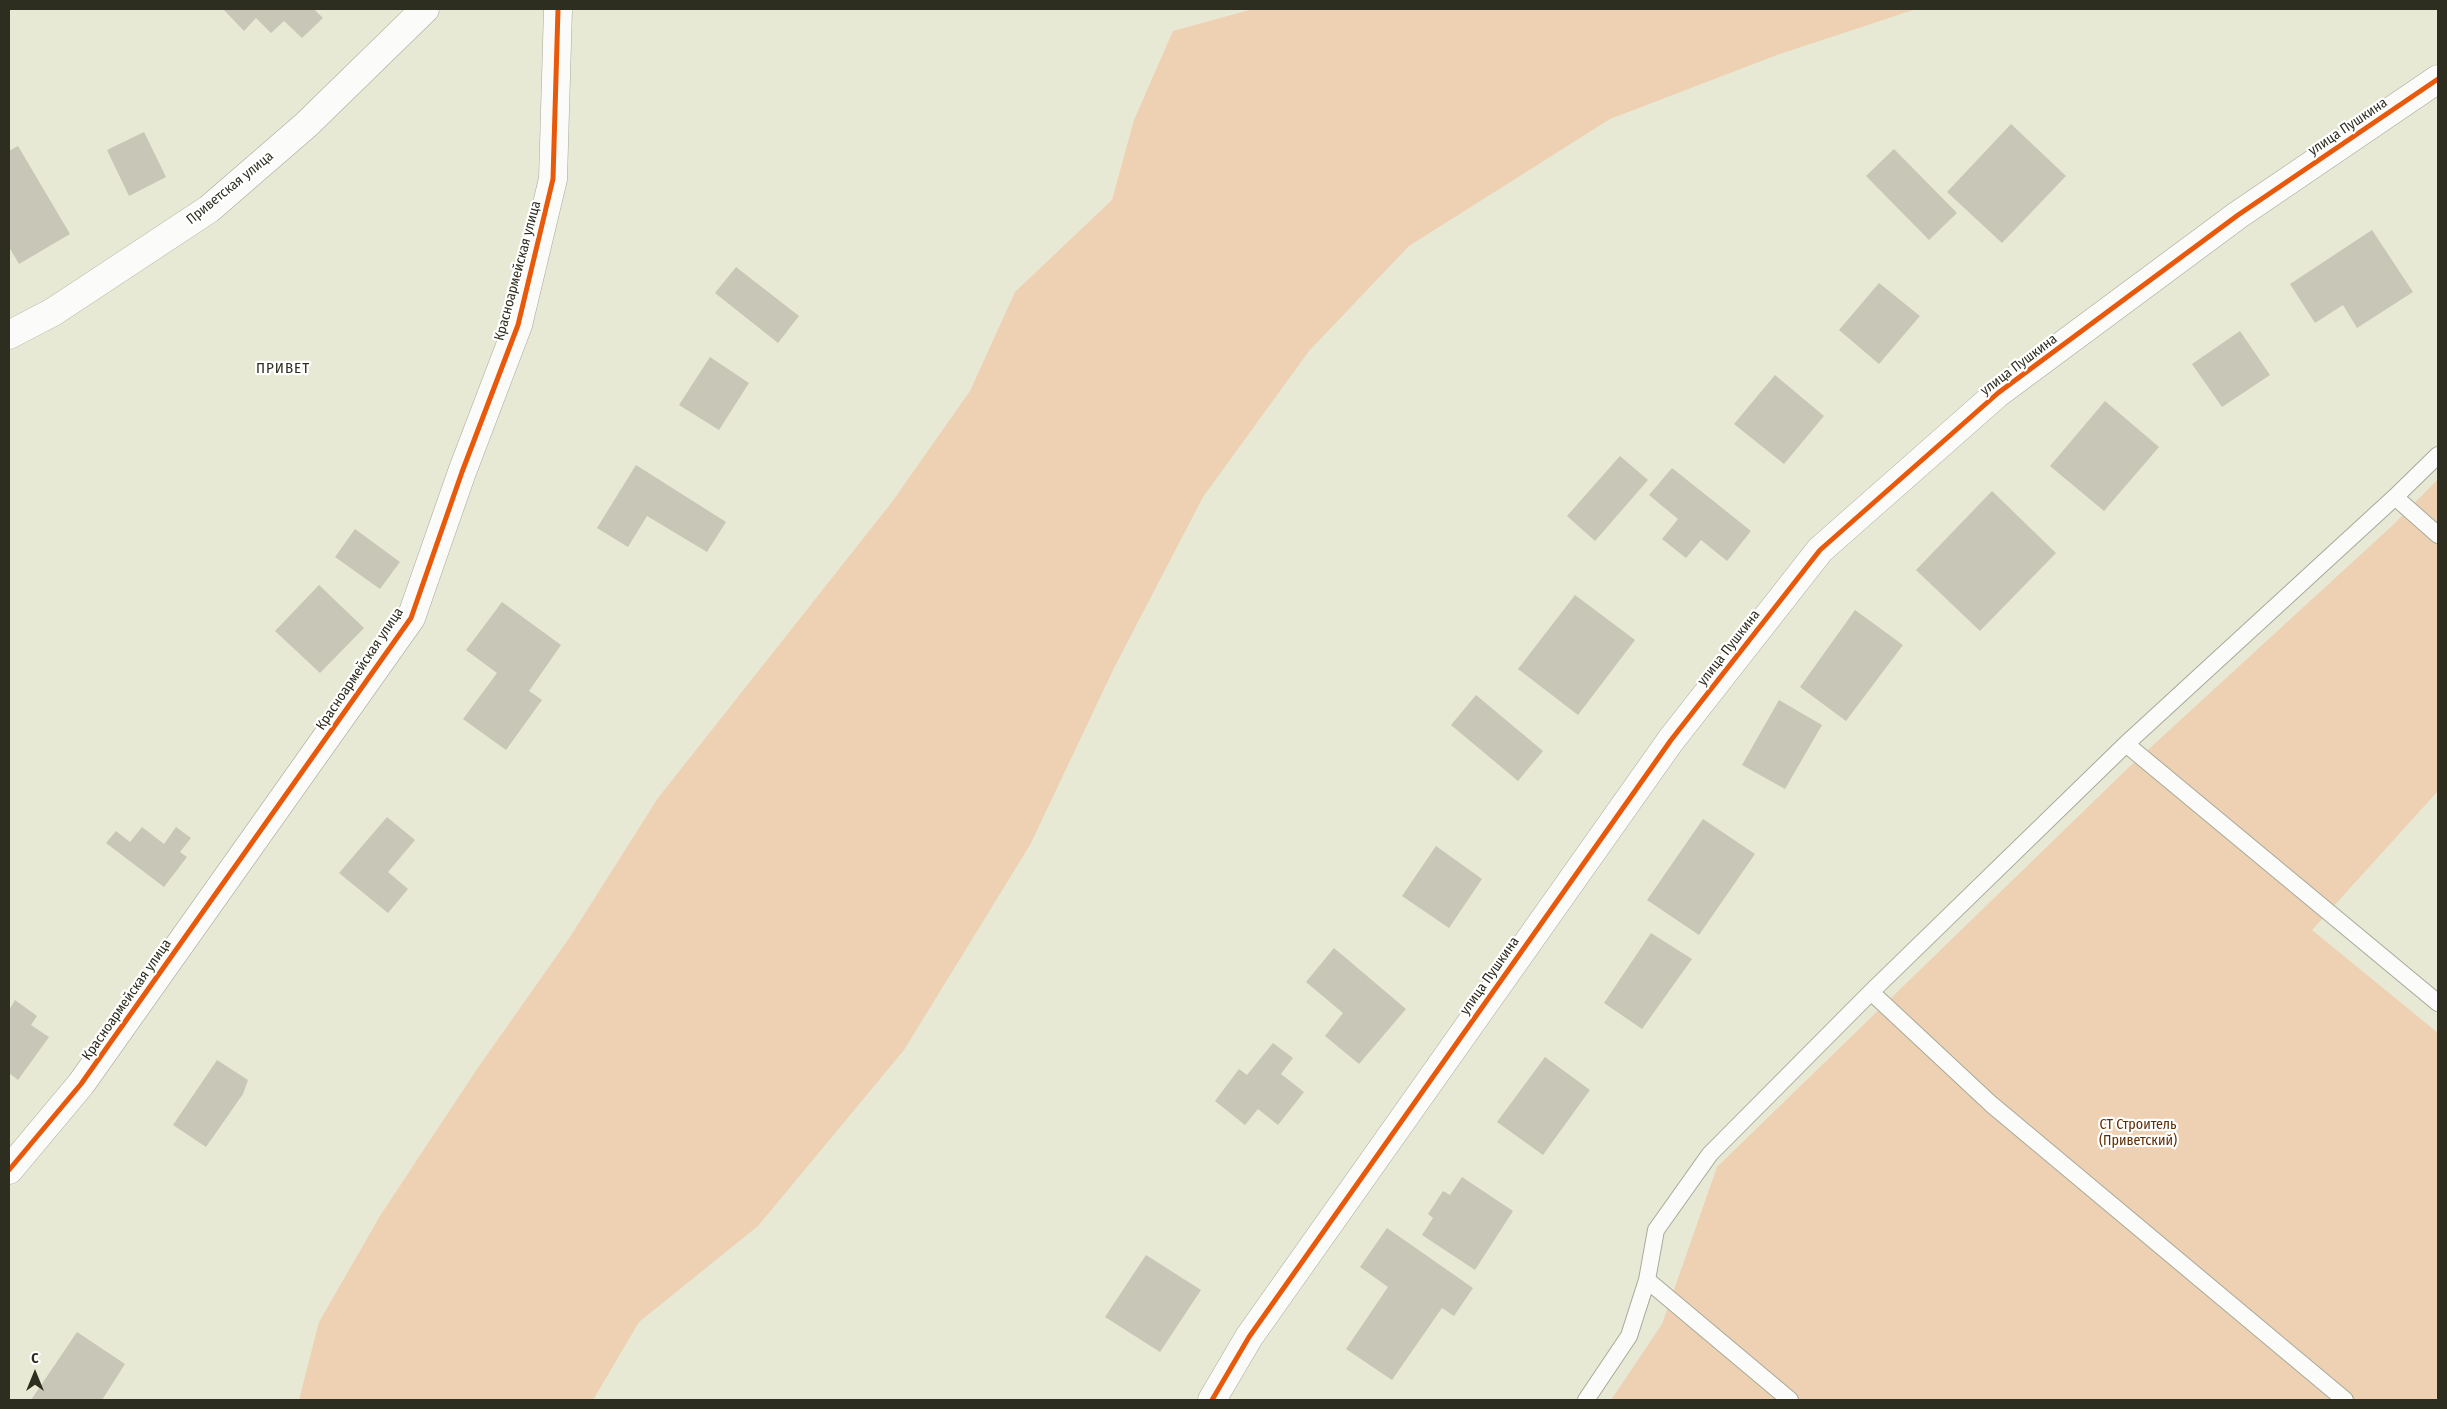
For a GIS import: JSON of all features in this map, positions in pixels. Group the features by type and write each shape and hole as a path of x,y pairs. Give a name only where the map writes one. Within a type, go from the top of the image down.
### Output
{"street":[{"name":"Приветская улица","path":"9,335 53,312 209,209 306,125 425,9"},
{"name":"Красноармейская улица","path":"9,1170 81,1084 411,618 462,472 518,325 549,197 553,179 558,9"},
{"name":"улица Пушкина","path":"1212,1400 1249,1337 1665,748 1820,550 1998,393 2238,215 2438,79"}],"lane":[{"path":"1586,1400 1629,1336 1647,1280 1656,1230 1710,1154 1871,992 2126,744 2395,497 2438,455"},
{"path":"2395,497 2438,536"},
{"path":"2126,744 2438,1003"},
{"path":"1871,992 1991,1104 2345,1400"},
{"path":"1647,1280 1790,1400"}],"green space":[{"path":"1253,9 1916,9 1777,55 1610,119 1409,246 1309,351 1203,497 1114,668 1030,845 904,1050 758,1226 639,1322 593,1400 299,1400 319,1322 380,1216 477,1069 570,937 658,798 892,502 970,391 1015,292 1112,200 1134,120 1173,31"},
{"name":"СТ Строитель (Приветский)","path":"2438,479 2438,791 2312,930 2438,1033 2438,1400 1611,1400 1662,1324 1717,1167 2126,770 2394,524"}],"building":[{"path":"223,9 314,9 323,18 302,38 284,21 271,33 256,18 244,31"},
{"path":"2011,124 2066,176 2002,243 1947,192"},
{"path":"144,132 166,177 129,196 107,150"},
{"path":"18,146 70,234 19,264 9,247 9,151"},
{"path":"1894,149 1957,213 1929,240 1866,176"},
{"path":"2372,230 2413,292 2357,328 2343,305 2315,323 2290,284"},
{"path":"736,267 799,316 778,343 715,293"},
{"path":"1879,283 1920,316 1879,364 1839,330"},
{"path":"2240,331 2270,375 2222,407 2192,364"},
{"path":"710,357 749,383 719,430 679,405"},
{"path":"1775,375 1824,416 1784,464 1734,424"},
{"path":"2105,401 2159,447 2104,511 2050,466"},
{"path":"1620,456 1648,480 1595,541 1567,516"},
{"path":"636,465 726,522 707,552 647,516 628,547 597,528"},
{"path":"1672,468 1751,531 1727,561 1701,540 1686,558 1662,539 1678,519 1649,495"},
{"path":"1992,491 2056,553 1980,631 1916,570"},
{"path":"355,529 400,562 380,589 335,557"},
{"path":"319,585 364,628 320,673 275,631"},
{"path":"1575,595 1635,640 1578,715 1518,669"},
{"path":"502,602 561,645 529,691 542,700 506,750 463,719 497,673 466,650"},
{"path":"1855,610 1903,645 1846,721 1800,687"},
{"path":"1476,695 1543,751 1518,781 1451,725"},
{"path":"1779,700 1822,725 1785,789 1742,765"},
{"path":"387,817 415,840 388,872 408,889 388,913 339,873"},
{"path":"1703,819 1755,854 1699,935 1647,900"},
{"path":"142,827 164,844 176,827 191,838 180,852 187,857 164,887 106,843 116,831 130,842"},
{"path":"1436,846 1482,879 1449,928 1402,896"},
{"path":"1651,933 1692,959 1642,1029 1604,1003"},
{"path":"1334,948 1406,1009 1359,1064 1325,1036 1343,1013 1306,982"},
{"path":"15,1000 37,1016 31,1025 49,1037 18,1080 9,1073 9,1010"},
{"path":"1273,1043 1293,1058 1281,1074 1304,1092 1278,1125 1258,1109 1245,1125 1215,1101 1239,1069 1247,1075"},
{"path":"1545,1057 1590,1090 1543,1155 1497,1122"},
{"path":"217,1060 248,1080 243,1094 206,1147 173,1125"},
{"path":"1462,1177 1513,1211 1475,1270 1422,1235 1433,1218 1428,1214 1443,1191 1450,1195"},
{"path":"1387,1228 1473,1288 1454,1316 1442,1308 1392,1380 1346,1349 1388,1287 1360,1267"},
{"path":"1146,1255 1201,1290 1160,1352 1105,1317"},
{"path":"77,1332 125,1364 102,1400 31,1400"}],"cycle path":[{"path":"9,1170 81,1084 411,618 462,472 518,325 553,179 558,9"},
{"path":"1212,1400 1249,1337 1671,740 1820,550 1998,393 2238,215 2438,79"}],"district":[{"name":"ПРИВЕТ","path":"283,369"}]}
